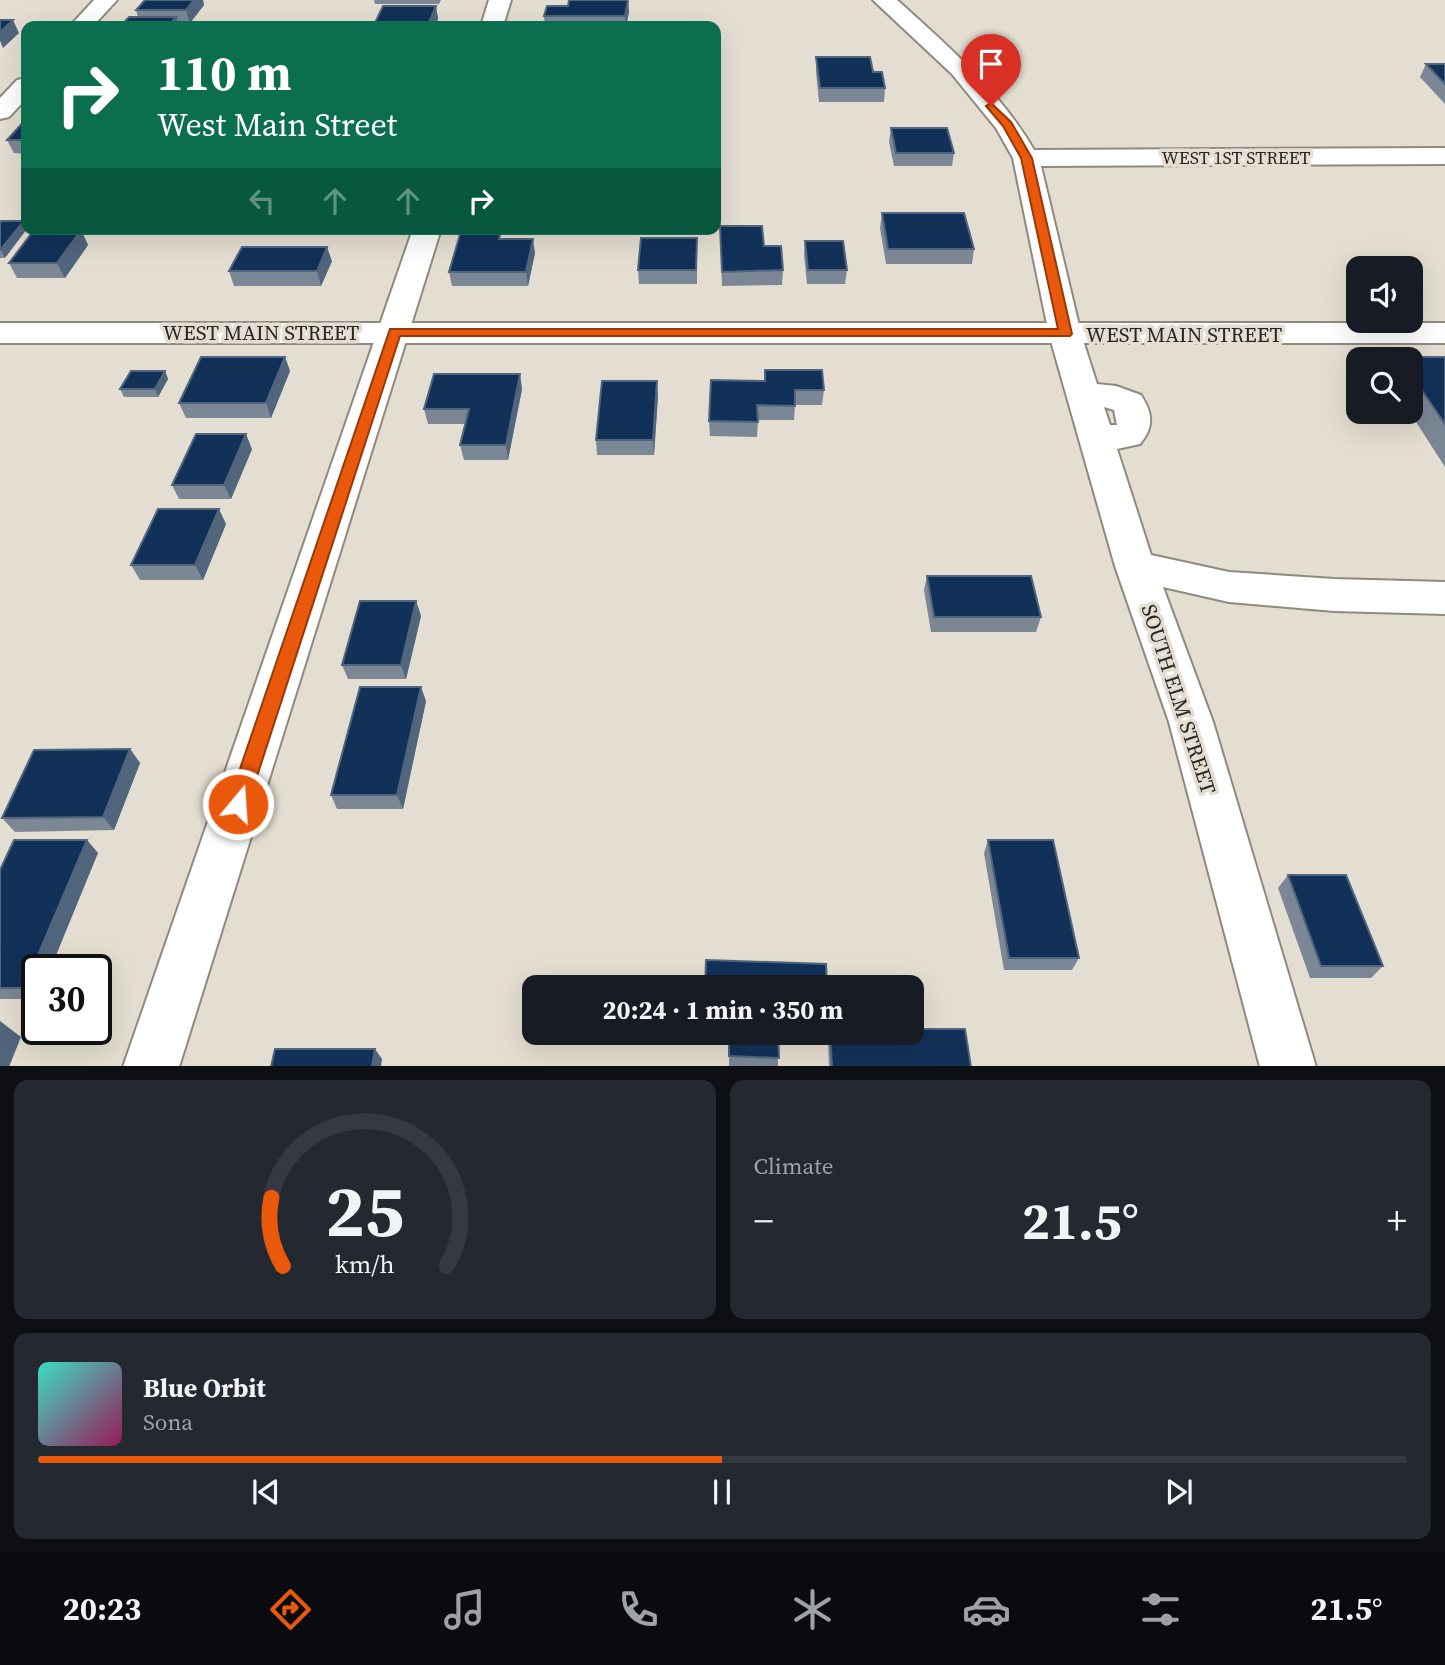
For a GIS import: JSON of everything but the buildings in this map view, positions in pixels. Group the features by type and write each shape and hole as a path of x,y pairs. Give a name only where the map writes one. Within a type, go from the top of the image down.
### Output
{"street":[{"path":"86,21 106,0"},
{"path":"494,21 500,0"},
{"name":"SOUTH ELM STREET","path":"884,0 960,69 1007,124 1027,158 1065,334 1135,566 1191,722 1288,1066"},
{"path":"0,112 21,90"},
{"name":"WEST 1ST STREET","path":"1027,158 1445,156"},
{"path":"151,1066 425,235"},
{"name":"WEST MAIN STREET","path":"0,332 1445,333"},
{"path":"1135,566 1229,587 1445,598"}],"route":[{"path":"238,804 394,332 1065,334 1027,158 1007,124 991,106"}]}
